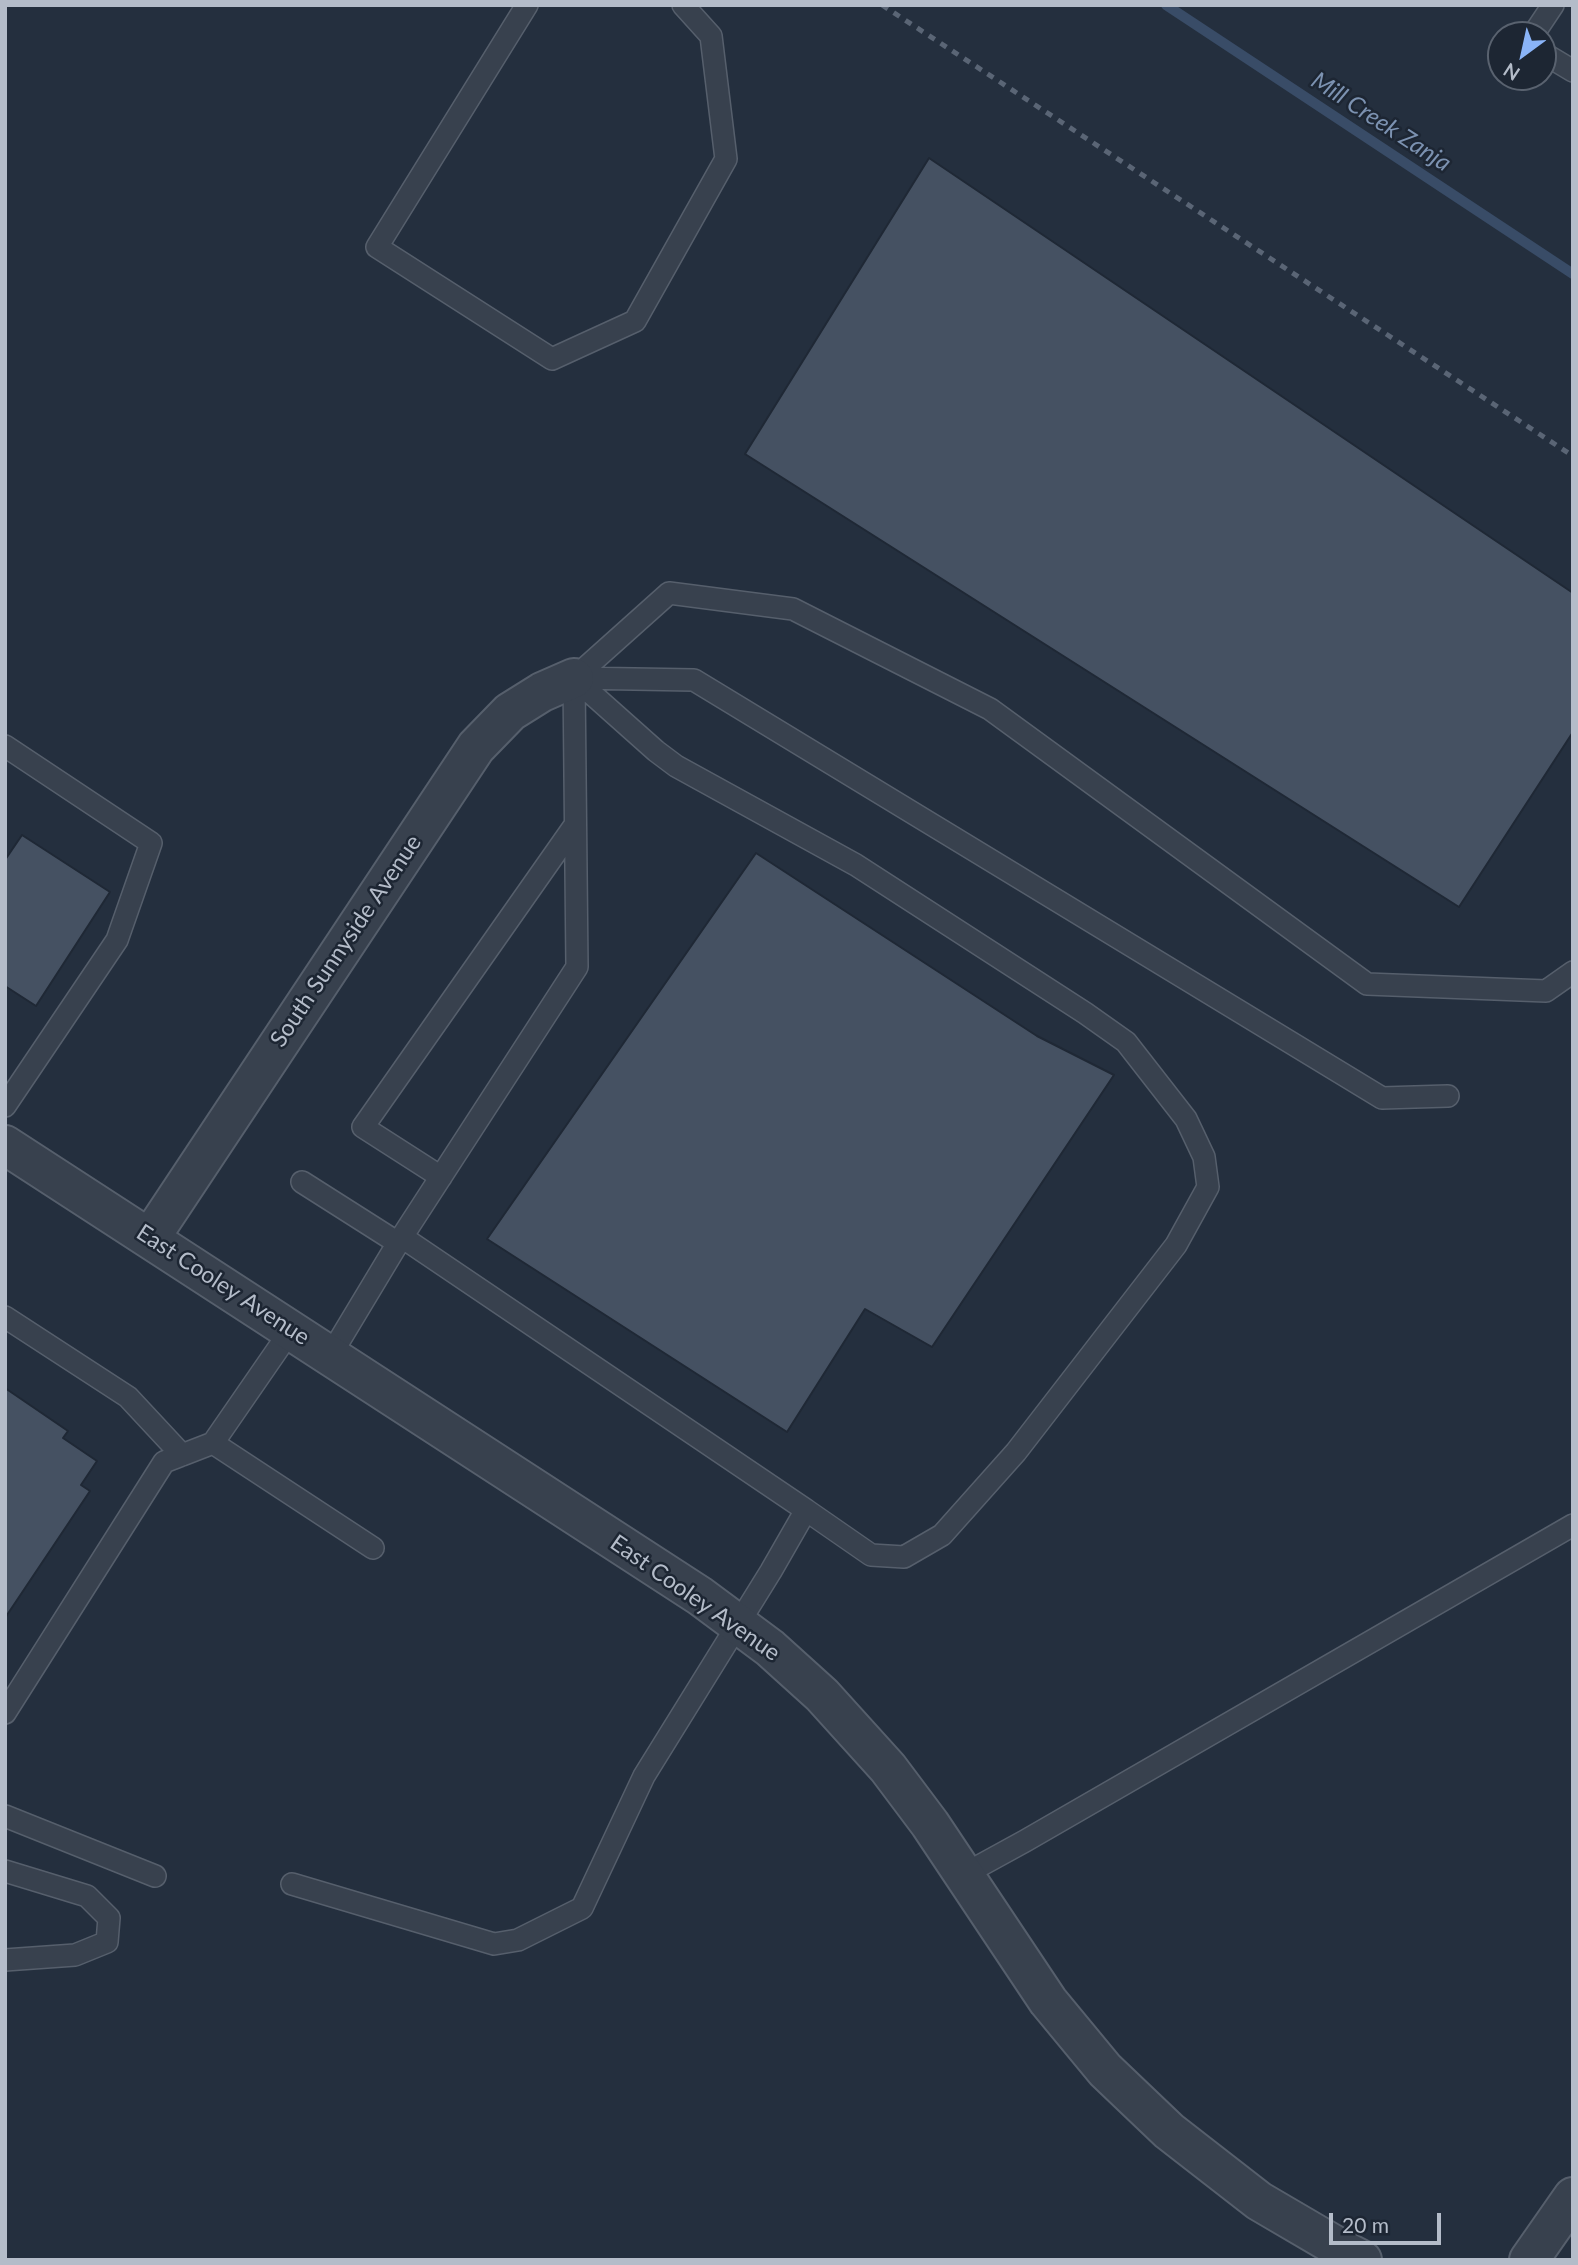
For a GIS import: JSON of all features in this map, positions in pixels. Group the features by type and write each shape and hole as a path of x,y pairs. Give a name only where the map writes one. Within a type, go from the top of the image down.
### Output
{"street":[{"name":"South Sunnyside Avenue","path":"150,1238 476,747 510,712 542,692 574,678"},
{"name":"East Cooley Avenue","path":"8,1152 150,1238 700,1596 770,1648 822,1695 888,1768 930,1824 1048,2001 1105,2070 1169,2132 1259,2201 1362,2260"},
{"path":"1529,2260 1573,2197"}],"lane":[{"path":"527,5 377,247 552,359 635,321 726,159 711,36 683,5"},
{"path":"1542,21 1553,5"},
{"path":"1557,61 1573,71"},
{"path":"331,1356 400,1240 577,967 574,678 669,593 793,609 990,709 1367,984 1546,991 1573,972"},
{"path":"574,678 694,680 1382,1098 1448,1096"},
{"path":"302,1182 400,1240 871,1555 904,1557 942,1535 1016,1452 1176,1245 1208,1187 1204,1157 1186,1119 1126,1042 856,865 676,766 574,678"},
{"path":"5,746 151,843 117,940 5,1106"},
{"path":"441,1177 363,1127 575,825"},
{"path":"5,1318 128,1397 182,1455"},
{"path":"5,1713 164,1461 213,1443 291,1330"},
{"path":"213,1443 373,1548"},
{"path":"292,1884 494,1944 518,1940 582,1908 644,1776 806,1510"},
{"path":"963,1875 1573,1525"},
{"path":"5,1816 155,1875"},
{"path":"5,1871 88,1896 109,1918 107,1942 85,1951 75,1955 5,1960"}],"building":[{"path":"929,158 1573,593 1573,732 1459,907 745,454"},
{"path":"22,835 110,892 36,1006 5,986 5,860"},
{"path":"756,853 1037,1036 1114,1075 932,1347 865,1309 787,1432 487,1239"},
{"path":"5,1388 68,1431 63,1438 97,1461 81,1485 90,1491 5,1618"}],"waterway":[{"name":"Mill Creek Zanja","path":"1166,5 1573,274"}],"railway":[{"path":"882,5 1573,456"}]}
